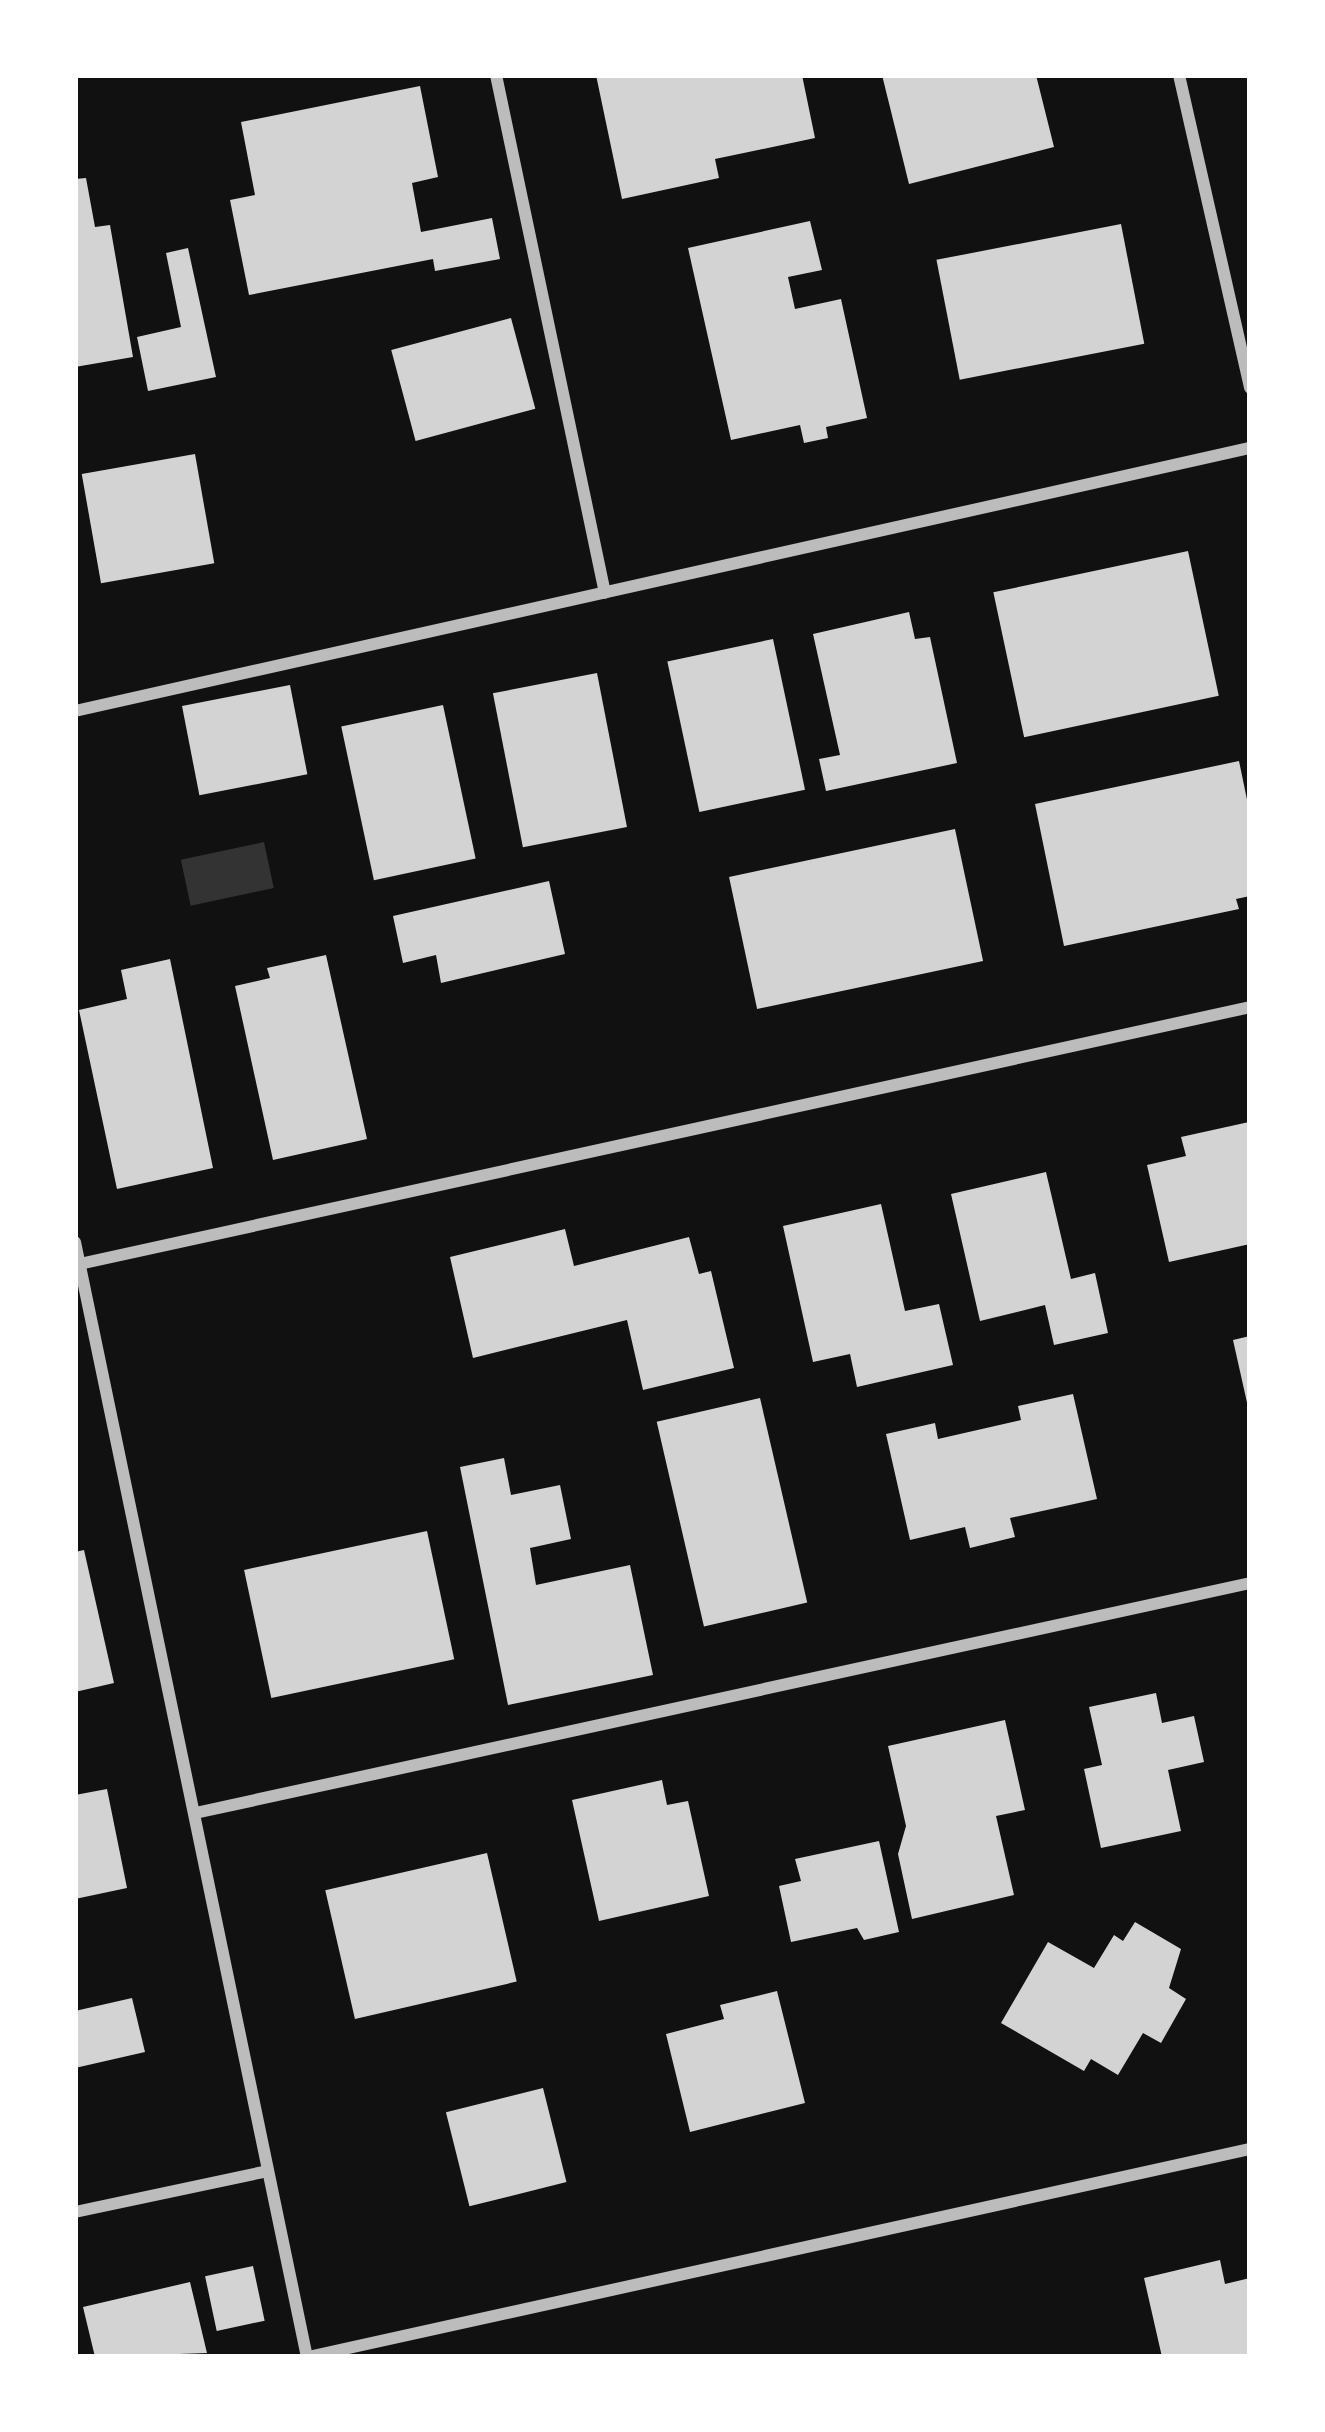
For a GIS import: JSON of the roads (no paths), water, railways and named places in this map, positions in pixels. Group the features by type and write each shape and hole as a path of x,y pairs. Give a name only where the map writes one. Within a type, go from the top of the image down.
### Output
{"street":[{"path":"496,75 605,593"},
{"path":"1179,75 1250,388"},
{"path":"75,711 1250,448"},
{"path":"77,1265 1250,1007"},
{"path":"75,1242 200,1812 308,2357 1250,2149"},
{"path":"200,1812 1250,1583"},
{"path":"75,2212 268,2170"}]}
